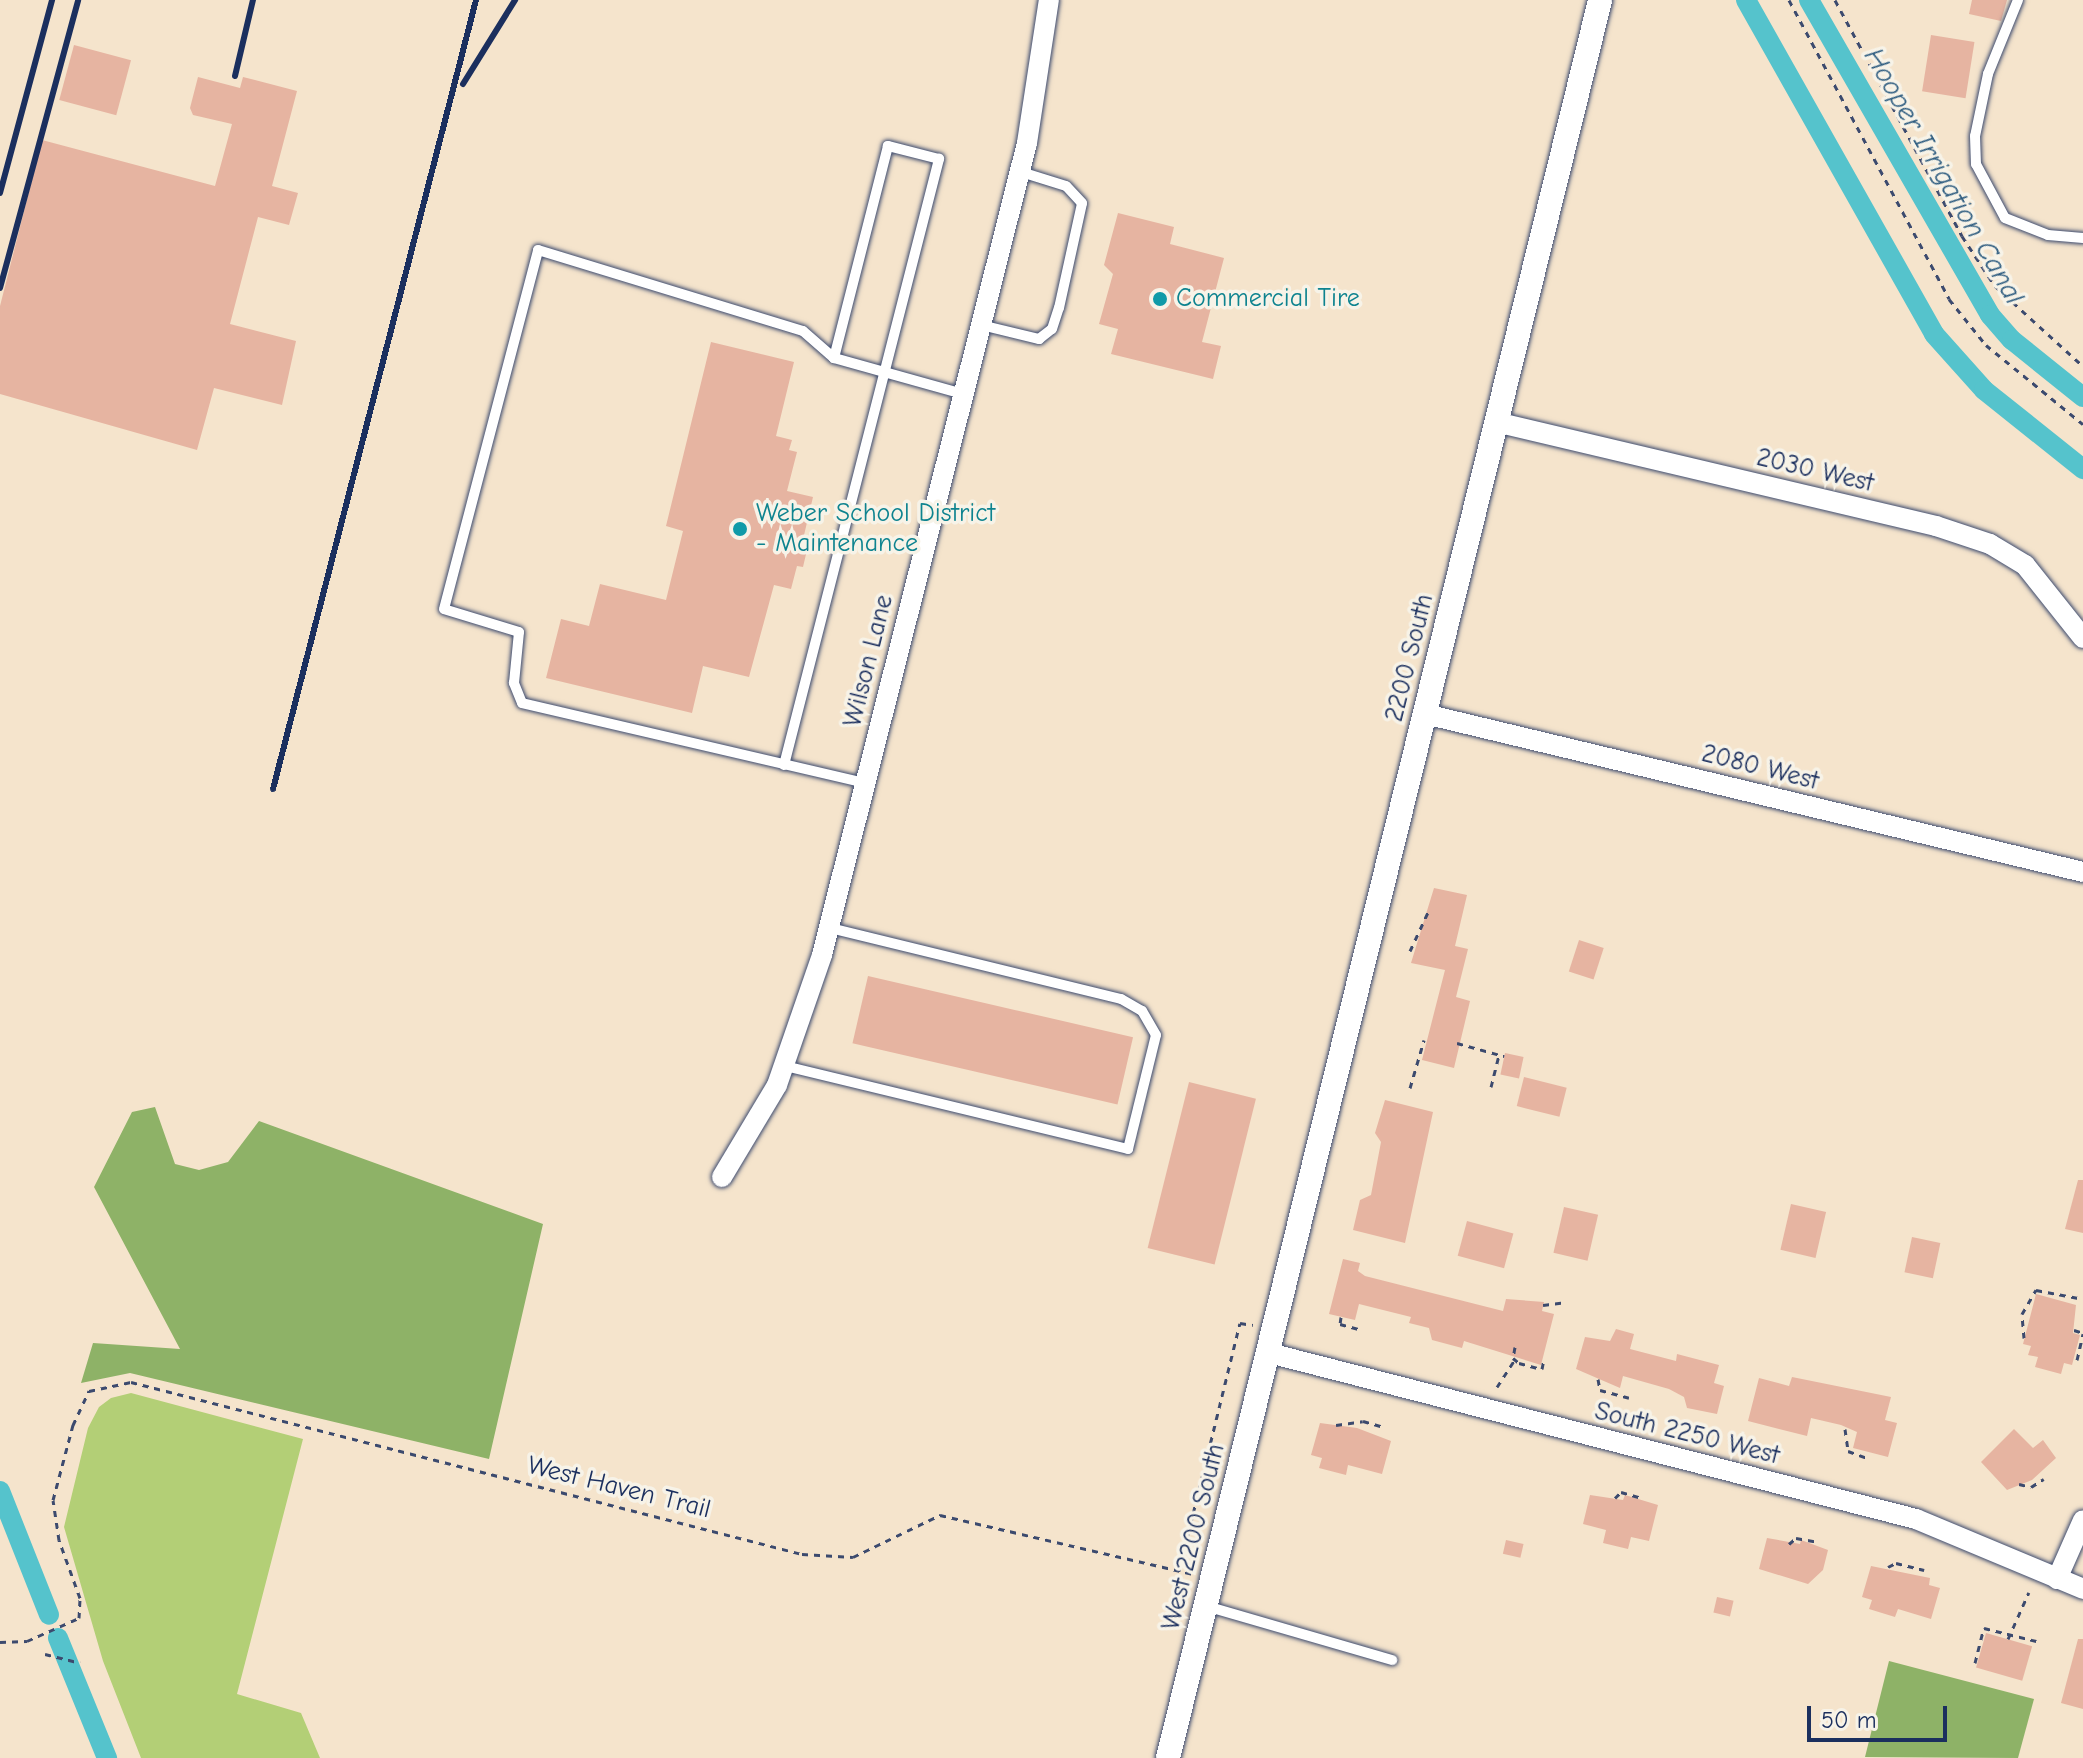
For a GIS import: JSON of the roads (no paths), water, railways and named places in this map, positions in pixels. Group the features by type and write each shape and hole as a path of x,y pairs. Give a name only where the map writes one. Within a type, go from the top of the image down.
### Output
{"street":[{"name":"Wilson Lane","path":"722,1177 785,1066 829,928 1021,172 1049,0"},
{"name":"2200 South","path":"1269,1337 1600,0"},
{"name":"2030 West","path":"1496,422 1936,526 1990,544 2025,565 2083,638"},
{"name":"2080 West","path":"1425,714 2083,872"},
{"name":"South 2250 West","path":"1269,1337 1916,1519 2083,1589"},
{"name":"West 2200 South","path":"1168,1758 1269,1337"},
{"path":"2057,1579 2083,1520"}],"lane":[{"path":"2018,0 1988,74 1975,136 1976,164 1993,202 2014,224 2069,240 2083,238"},
{"path":"784,765 939,159 888,146 834,358"},
{"path":"981,325 1039,339 1052,329 1059,308 1082,203 1066,186 1021,172"},
{"path":"865,783 522,703 514,683 519,632 444,609 538,250 803,331 834,358 963,394"},
{"path":"785,1066 1128,1149 1156,1035 1142,1011 1121,999 829,928"},
{"path":"1206,1606 1392,1660"}],"waterway":[{"path":"1746,0 1934,334 1984,390 2083,469"},
{"name":"Hooper Irrigation Canal","path":"1809,0 1990,315 2012,340 2083,397"},
{"name":"Hooper Irrigation Canal","path":"0,1491 49,1615"},
{"name":"Hooper Irrigation Canal","path":"58,1638 107,1758"}],"railway":[{"path":"0,193 52,0"},
{"path":"0,288 78,0"},
{"path":"235,76 253,0"},
{"path":"273,789 476,0"},
{"path":"463,84 515,0"}],"place":[{"name":"Commercial Tire","path":"1160,299"},
{"name":"Weber School District - Maintenance","path":"740,529"}]}
